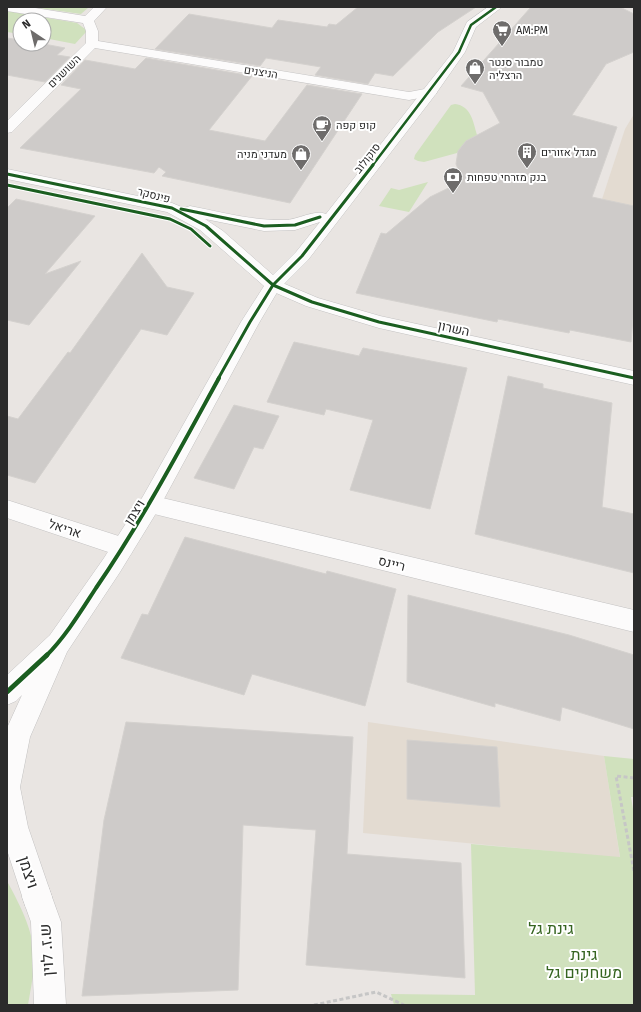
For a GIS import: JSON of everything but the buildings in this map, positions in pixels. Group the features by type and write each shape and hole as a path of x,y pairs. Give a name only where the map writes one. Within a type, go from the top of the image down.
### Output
{"street":[{"path":"7,7 94,14"},
{"name":"סוקולוב","path":"250,322 270,282 300,245 320,217 334,203 409,96 458,30 487,7"},
{"name":"סוקולוב","path":"270,282 302,256 430,92 459,52 472,25 481,16 496,7"},
{"name":"השושנים","path":"7,129 92,44 94,14"},
{"name":"הניצנים","path":"92,44 409,96 430,92"},
{"name":"פינסקר","path":"7,174 172,208 206,226 270,282"},
{"path":"172,208 264,226 295,225 320,217"},
{"name":"השרון","path":"270,282 312,302 379,322 634,378"},
{"name":"ויצמן","path":"7,785 17,736 60,643 150,504 250,322"},
{"name":"ריינס","path":"150,504 634,621"},
{"name":"אריאל","path":"7,509 123,547"},
{"name":"ויצמן","path":"7,692 60,643"},
{"name":"ויצמן","path":"7,790 14,827 37,897"},
{"name":"ויצמן","path":"7,847 17,856 37,897"},
{"name":"ש.ז. לוין","path":"37,897 46,922 50,1005"}],"path":[{"path":"634,778 616,776 634,871"},
{"path":"314,1005 376,992 404,1005"}],"shaded area":[{"path":"634,114 634,261 585,251 625,129"},
{"path":"368,722 604,756 620,858 363,833"}],"green space":[{"path":"32,7 89,7 81,14"},
{"path":"7,11 13,12 12,33 7,32"},
{"path":"52,19 77,23 85,29 86,32 75,44 52,40"},
{"path":"451,105 460,105 468,111 477,135 466,141 457,153 424,162 414,159 415,155"},
{"path":"428,182 409,212 379,206 391,188 399,190"},
{"name":"גינת גל","path":"604,756 634,759 634,797 631,797 634,815 634,1005 394,1005 391,994 475,995 471,844 620,857"},
{"path":"7,881 22,911 33,943 34,965 28,1005 7,1005"}],"cycle path":[{"path":"7,692 59,643 112,565 150,504 250,322 273,285 302,256 430,92 459,52 471,25 496,7"},
{"path":"7,174 172,208 206,226 273,285 312,302 379,322 634,378"},
{"path":"7,185 170,219 191,229 210,246"},
{"path":"181,209 264,226 295,225 320,217"}],"place":[{"name":"AM:PM","path":"502,47"},
{"name":"טמבור סנטר הרצליה","path":"475,85"},
{"name":"קופ קפה","path":"322,142"},
{"name":"מגדל אזורים","path":"527,169"},
{"name":"מעדני מניה","path":"301,171"},
{"name":"בנק מזרחי טפחות","path":"453,194"}],"park label":[{"name":"גינת משחקים גל","path":"584,963"}]}
